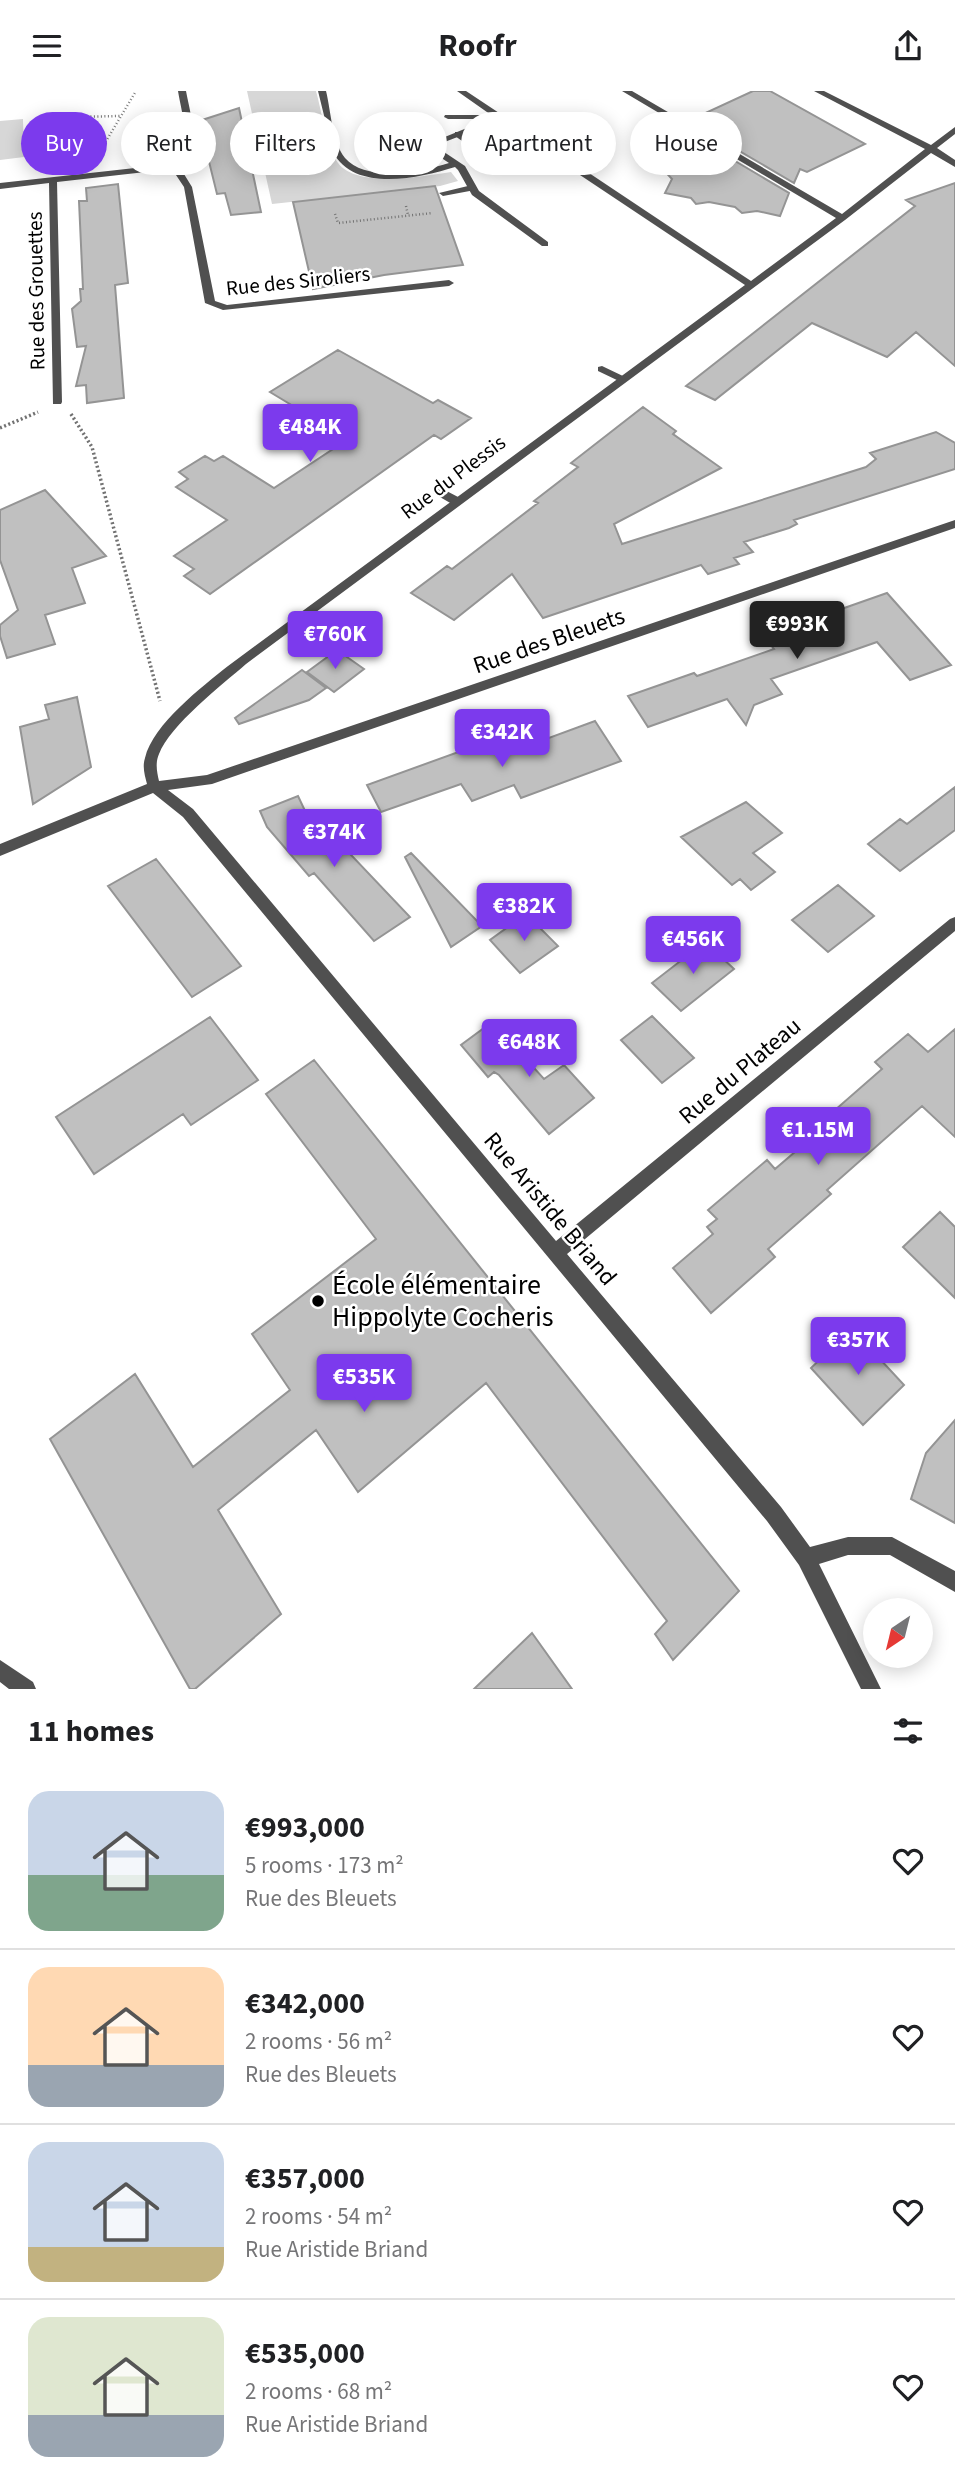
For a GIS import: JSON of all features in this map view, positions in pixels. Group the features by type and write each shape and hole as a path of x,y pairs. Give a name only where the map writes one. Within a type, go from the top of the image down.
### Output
{"street":[{"path":"182,91 185,112"},
{"path":"322,91 338,153 350,167 369,174 396,176 436,171 455,164"},
{"path":"461,91 493,112"},
{"path":"626,91 842,218"},
{"path":"818,91 930,148 955,164"},
{"path":"448,117 461,117"},
{"name":"Rue du Plessis","path":"154,787 149,768 154,750 181,718 242,660 842,218 955,130"},
{"path":"461,133 433,145 434,149 465,173 472,188 545,244"},
{"path":"0,186 121,172"},
{"name":"Rue des Siroliers","path":"180,175 188,187 207,298 214,306 226,308 449,283"},
{"path":"587,175 749,284"},
{"name":"Rue des Grouettes","path":"53,180 57,402"},
{"path":"443,194 472,188"},
{"path":"601,369 621,379"},
{"path":"437,490 456,501"},
{"name":"Rue des Bleuets","path":"154,787 207,780 955,524"},
{"path":"0,850 154,787"},
{"name":"Rue Aristide Briand","path":"154,787 188,813 774,1514 806,1558 871,1689"},
{"name":"Rue du Plateau","path":"555,1253 955,923"},
{"path":"806,1558 848,1546 892,1546 955,1582"},
{"path":"0,1670 26,1689"}],"path":[{"path":"123,112 136,91"},
{"path":"107,116 121,116"},
{"path":"107,140 121,116"},
{"path":"406,206 408,215"},
{"path":"335,214 338,223 434,213"},
{"path":"0,428 57,402 74,419 92,447 162,709 181,718"}],"shaded area":[{"path":"247,91 316,91 321,112 252,112"},
{"path":"21,119 21,157 0,160 0,121"},
{"path":"340,164 354,175 372,178 447,175 451,172 458,181 440,186 272,204 266,175 340,175"}],"building":[{"path":"753,91 770,91 865,144 807,172 800,169 794,183 742,153 742,112 708,112"},
{"path":"239,108 240,112 230,112 230,175 253,175 261,212 231,215 225,193 217,194 212,175 216,175 216,115"},
{"path":"742,165 789,193 780,216 757,211 742,213 735,207 709,202 696,204 691,198 665,193 672,179 668,175 742,175"},
{"path":"955,183 955,366 916,332 887,357 812,323 715,400 686,386 915,206 906,200"},
{"path":"118,184 128,283 115,285 124,398 87,403 86,385 76,386 86,346 77,347 72,309 81,301 80,289 83,289 79,201 87,201 86,188"},
{"path":"435,186 463,265 384,275 313,289 293,202"},
{"path":"338,350 433,403 438,400 471,418 441,439 434,435 210,594 184,576 194,569 174,556 227,520 176,487 188,479 179,472 205,456 214,461 223,456 274,488 333,449 293,425 308,415 270,392"},
{"path":"643,407 676,431 673,434 721,468 614,524 622,544 866,467 876,459 870,453 936,432 955,443 955,469 794,520 797,524 789,528 744,542 753,552 734,558 739,564 708,574 701,565 543,618 512,574 454,620 411,593 447,566 452,569 538,503 534,501 578,467 571,463"},
{"path":"45,490 106,556 72,568 85,603 45,615 55,644 7,658 0,636 0,625 18,610 0,560 0,510"},
{"path":"887,593 951,665 910,680 877,642 771,679 782,694 754,705 746,725 727,699 648,727 628,696 694,673 697,676 774,649 770,644 816,627 810,620"},
{"path":"337,650 364,669 334,692 307,672"},
{"path":"302,670 326,688 309,700 239,724 235,718"},
{"path":"77,697 91,767 33,804 20,727 49,719 45,705"},
{"path":"595,721 621,761 521,798 514,785 472,801 461,784 381,812 367,785 489,741 500,756"},
{"path":"955,787 955,830 900,871 868,844 900,819 907,824"},
{"path":"298,796 322,847 335,838 410,917 374,941 314,873 309,876 267,827 260,811"},
{"path":"746,802 782,833 753,853 775,872 751,890 740,879 732,885 681,837"},
{"path":"411,853 482,926 451,947 405,857"},
{"path":"156,859 241,966 192,997 108,886"},
{"path":"838,885 874,916 828,952 792,920"},
{"path":"526,914 558,946 520,973 490,940"},
{"path":"705,942 734,969 681,1011 652,983"},
{"path":"652,1016 694,1058 662,1083 621,1040"},
{"path":"210,1017 258,1080 191,1125 183,1114 94,1174 56,1117"},
{"path":"492,1022 544,1079 564,1065 594,1098 549,1134 499,1075 494,1072 488,1077 461,1045"},
{"path":"955,1029 955,1137 922,1106 827,1190 831,1194 768,1249 775,1257 711,1313 673,1268 713,1234 707,1227 717,1219 708,1210 767,1160 775,1169 823,1128 819,1124 882,1069 875,1062 908,1034 928,1052"},
{"path":"314,1060 739,1591 673,1660 655,1634 667,1621 486,1383 358,1492 316,1430 218,1510 281,1614 195,1689 190,1689 50,1439 135,1374 193,1467 290,1390 252,1334 376,1239 266,1094"},
{"path":"940,1212 955,1227 955,1298 903,1247"},
{"path":"852,1329 904,1385 863,1425 811,1368"},
{"path":"955,1420 955,1523 911,1499 926,1453"},
{"path":"532,1633 572,1689 474,1689"}],"place":[{"name":"École élémentaire Hippolyte Cocheris","path":"318,1301"}]}
